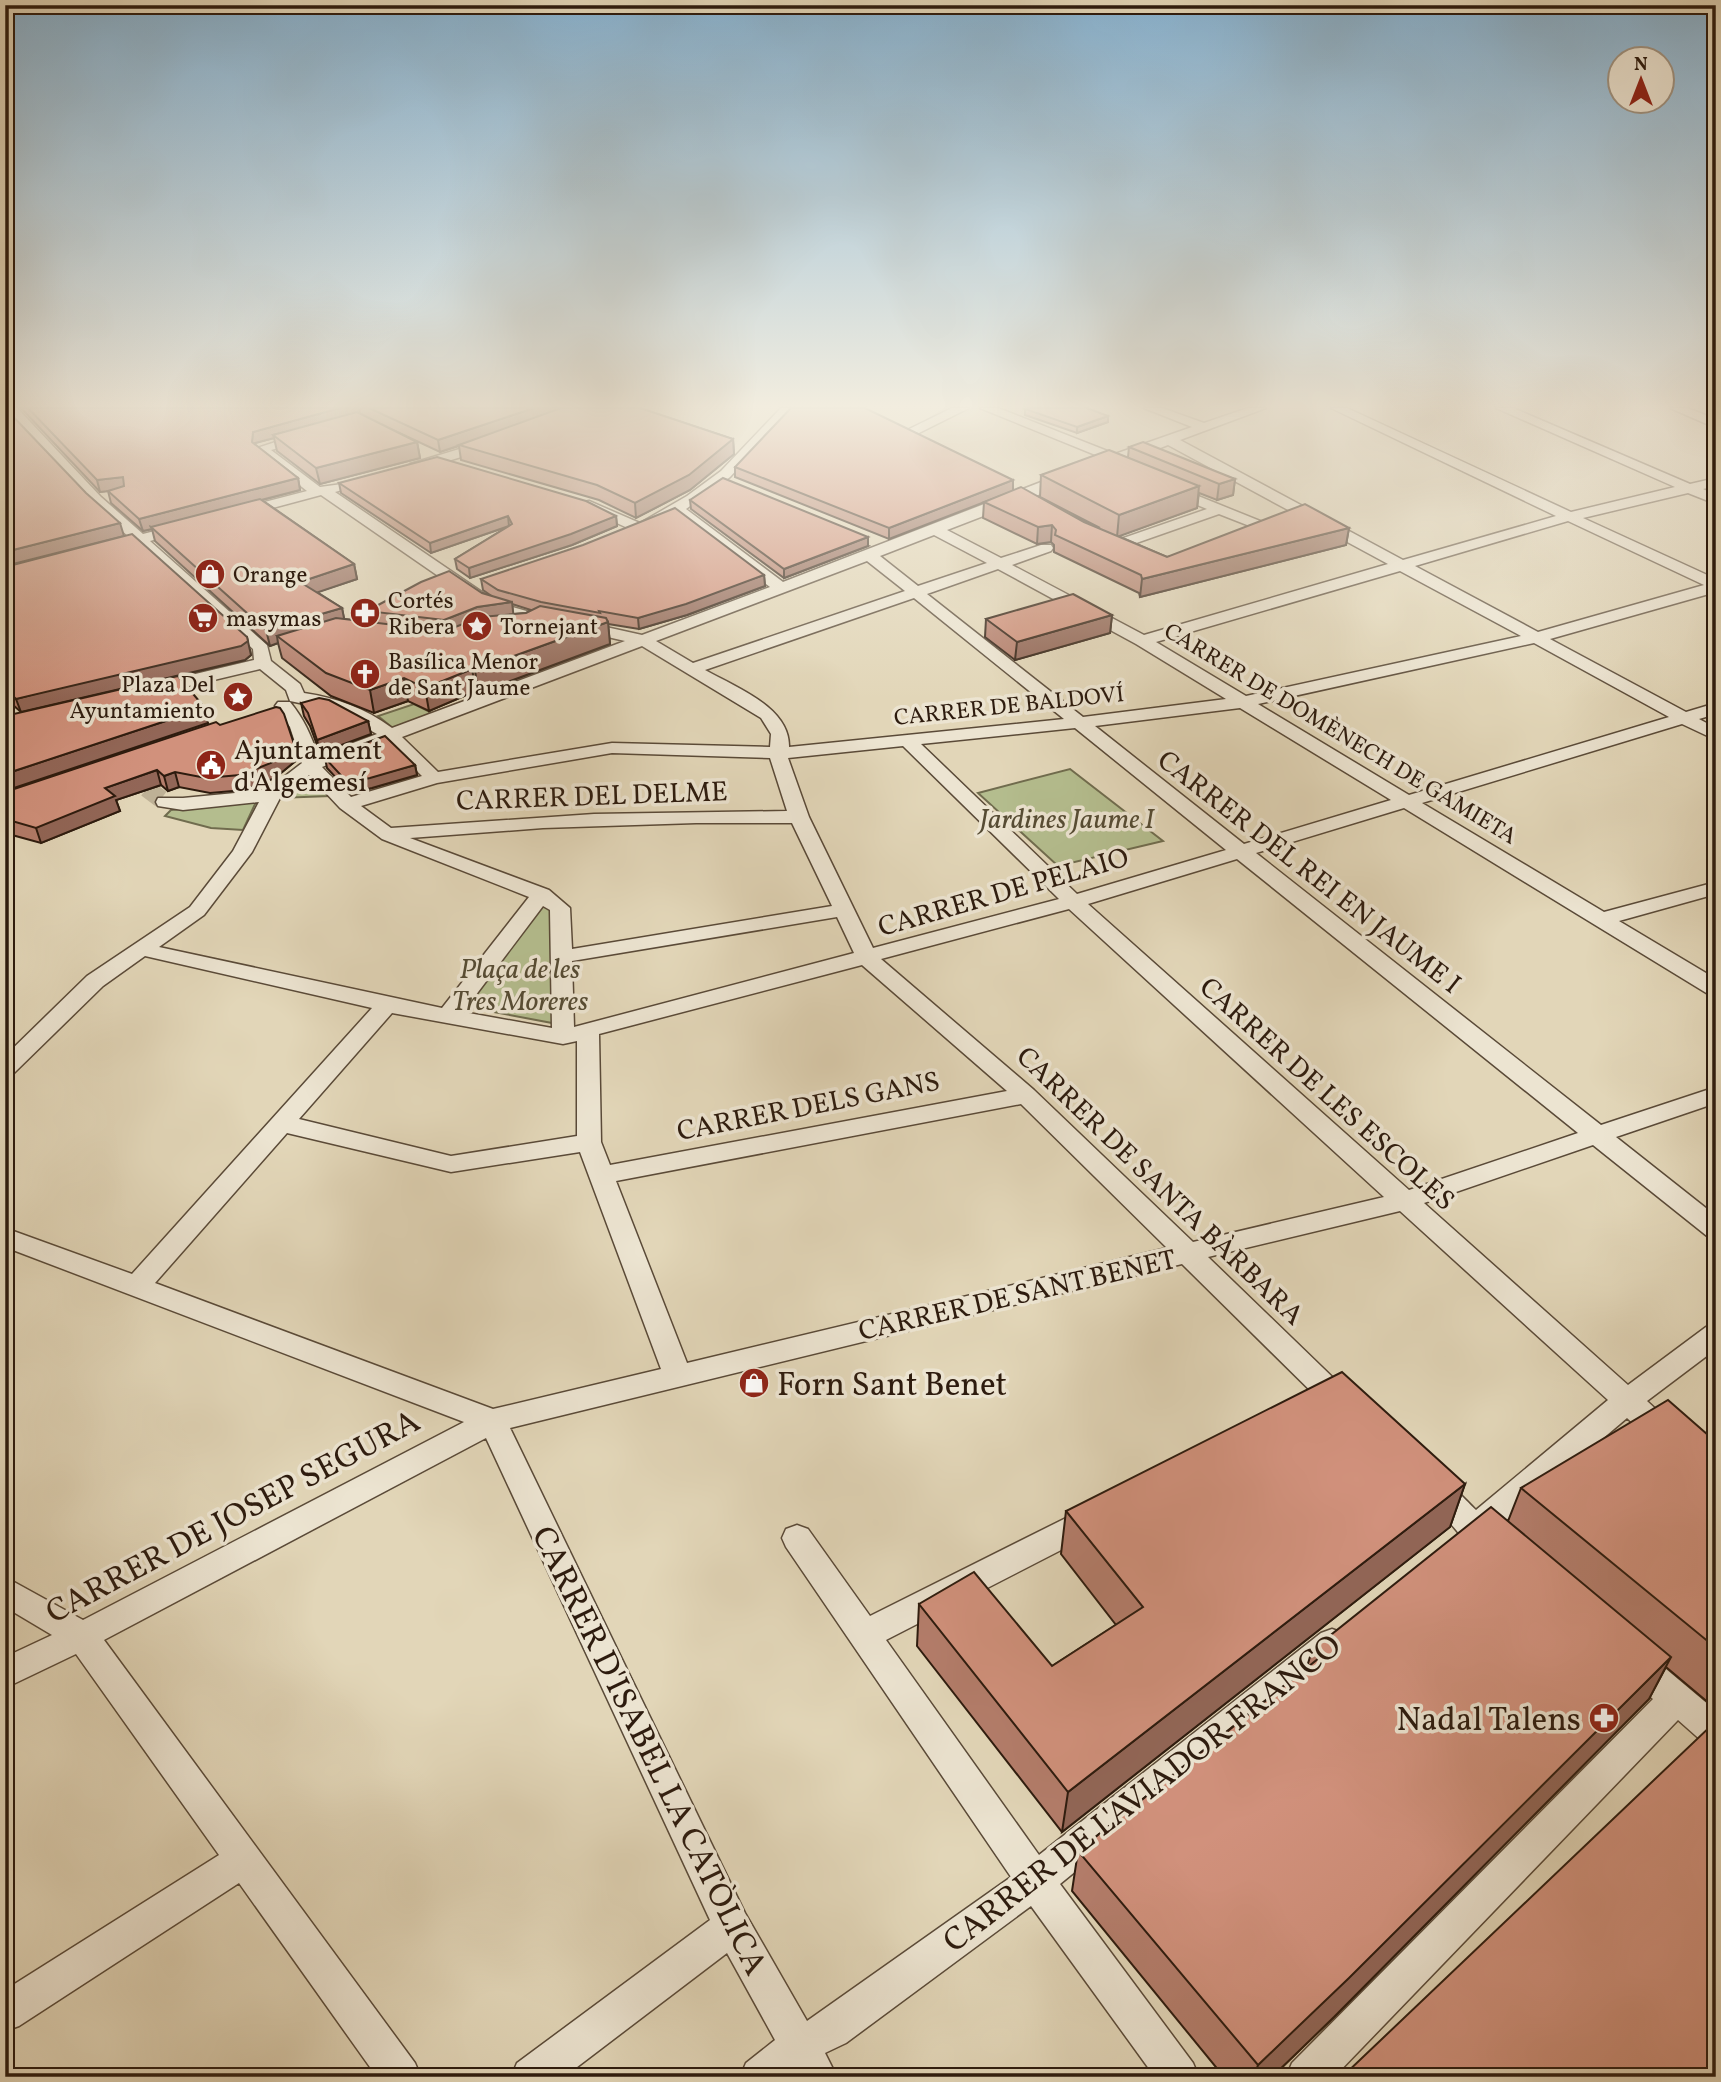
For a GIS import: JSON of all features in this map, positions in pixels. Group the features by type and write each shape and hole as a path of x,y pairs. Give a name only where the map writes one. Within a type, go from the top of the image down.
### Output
{"street":[{"path":"109,505 261,648 293,688 286,707"},
{"path":"220,518 268,505"},
{"path":"338,505 492,606 540,620 649,638"},
{"path":"585,505 637,527"},
{"path":"613,536 684,505"},
{"path":"5,1069 95,981 197,911 242,852 272,795 312,765 781,588 867,546 890,547 993,505"},
{"path":"1211,505 1265,528"},
{"path":"1291,505 1401,567 1716,735"},
{"path":"1543,505 1716,586"},
{"path":"1142,641 1568,517 1618,505"},
{"path":"677,509 781,588"},
{"path":"1117,545 1220,509"},
{"path":"1240,538 1304,512"},
{"path":"92,551 194,524"},
{"name":"CARRER DE DOMÈNECH DE GAMIETA","path":"936,528 1142,641 1716,989"},
{"path":"1098,537 1141,556"},
{"name":"CARRER DEL REI EN JAUME I","path":"867,546 918,592 1076,723 1716,1230"},
{"path":"694,668 1046,548"},
{"path":"429,590 488,581"},
{"name":"CARRER DE BALDOVÍ","path":"347,804 434,778 612,748 780,753 1076,723 1244,702 1536,638 1716,586"},
{"path":"477,617 492,606"},
{"path":"505,629 529,626 540,620"},
{"name":"CARRER DE SANTA BÀRBARA","path":"649,638 766,714 780,734 779,761 799,817 867,958 1026,1095 1187,1254 1322,1403 1363,1424"},
{"path":"139,692 267,657"},
{"path":"286,707 324,700 352,709 391,735 434,778"},
{"path":"142,949 387,1004 563,1037 560,908 542,894 438,858 388,834 347,804 312,765 299,723 286,707"},
{"name":"CARRER DE PELAIO","path":"563,1037 1073,902 1716,708"},
{"name":"CARRER DE LES ESCOLES","path":"908,741 1073,902 1679,1448"},
{"path":"165,802 183,804 272,795"},
{"name":"CARRER DEL DELME","path":"388,834 493,824 669,816 799,817"},
{"path":"1604,919 1716,888"},
{"path":"448,1016 542,894"},
{"path":"560,957 844,910"},
{"path":"137,1286 387,1004"},
{"path":"589,1032 589,1142 677,1374"},
{"name":"CARRER DELS GANS","path":"601,1175 1026,1095"},
{"name":"CARRER DE SANT BENET","path":"492,1421 677,1374 1403,1201 1716,1095"},
{"path":"281,1123 451,1164 589,1142"},
{"path":"5,1237 492,1421"},
{"path":"1448,1550 1627,1401 1716,1334"},
{"name":"CARRER DE JOSEP SEGURA","path":"5,1673 82,1636 492,1421"},
{"name":"CARRER D'ISABEL LA CATÒLICA","path":"492,1421 732,1926 809,2061"},
{"path":"1412,1469 1513,1560"},
{"path":"864,1635 1112,1509"},
{"path":"797,1538 1035,1881 1179,2077"},
{"path":"5,1591 82,1636 401,2077"},
{"name":"CARRER DE L'AVIADOR FRANCO","path":"760,2077 809,2061 832,2029 1035,1881 1361,1620"},
{"path":"1616,1647 1716,1732"},
{"path":"1306,2077 1677,1698"},
{"path":"5,2012 243,1860"},
{"path":"531,2077 732,1926"}],"green space":[{"path":"414,704 432,713 394,729 378,716"},
{"name":"Jardines Jaume I","path":"1070,769 1163,841 1058,866 978,793"},
{"path":"306,775 312,775 329,796 279,798"},
{"path":"256,802 243,830 211,828 165,816 171,810"},
{"name":"Plaça de les Tres Moreres","path":"540,903 552,910 552,1023 467,1007"}],"building":[{"path":"5,505 100,505 120,523 5,552"},
{"path":"124,505 193,505 139,519"},
{"path":"236,505 269,505 354,564 300,582 342,608 266,630 151,527"},
{"path":"373,505 594,505 616,516 469,568 455,559 512,524 508,516 430,543"},
{"path":"697,505 790,505 868,537 784,569"},
{"path":"831,505 948,505 889,528"},
{"path":"991,505 1054,505 1084,522 1167,557 1302,505 1307,505 1349,528 1142,579 1141,575 1055,535 1056,530 1052,525 1038,527"},
{"path":"1100,505 1146,505 1119,515"},
{"path":"675,508 764,575 686,604 638,618 541,602 498,590 481,579 583,545"},
{"path":"132,534 247,637 248,641 241,646 16,699 5,688 5,567"},
{"path":"449,571 482,593 512,602 477,607 444,620 367,611 421,582"},
{"path":"1073,594 1112,615 1017,642 986,619"},
{"path":"540,606 606,618 608,622 425,688 404,678 370,690 326,673 277,636 336,618 445,631 481,617 526,613"},
{"path":"178,676 205,708 5,774 5,716"},
{"path":"319,698 329,700 368,721 317,740 308,713 301,703"},
{"path":"276,707 284,714 294,744 271,763 240,775 206,778 175,772 164,776 157,770 105,788 115,796 36,828 5,819 5,792 216,722 220,725"},
{"path":"385,736 415,765 348,783 325,758"},
{"path":"1342,1372 1465,1484 1068,1792 919,1604 974,1572 1052,1666 1143,1607 1066,1511"},
{"path":"1668,1400 1716,1442 1716,1648 1521,1488"},
{"path":"1491,1507 1671,1657 1258,2065 1078,1851 1319,1658 1312,1650"},
{"path":"1716,1721 1716,2077 1342,2077"}],"tunnel":[{"path":"125,772 165,802"}],"place":[{"name":"Orange","path":"210,574"},
{"name":"Cortés Ribera","path":"365,613"},
{"name":"masymas","path":"203,618"},
{"name":"Tornejant","path":"477,626"},
{"name":"Basílica Menor de Sant Jaume","path":"365,674"},
{"name":"Plaza Del Ayuntamiento","path":"238,697"},
{"name":"Ajuntament d'Algemesí","path":"211,765"},
{"name":"Forn Sant Benet","path":"754,1383"},
{"name":"Nadal Talens","path":"1604,1718"}]}
